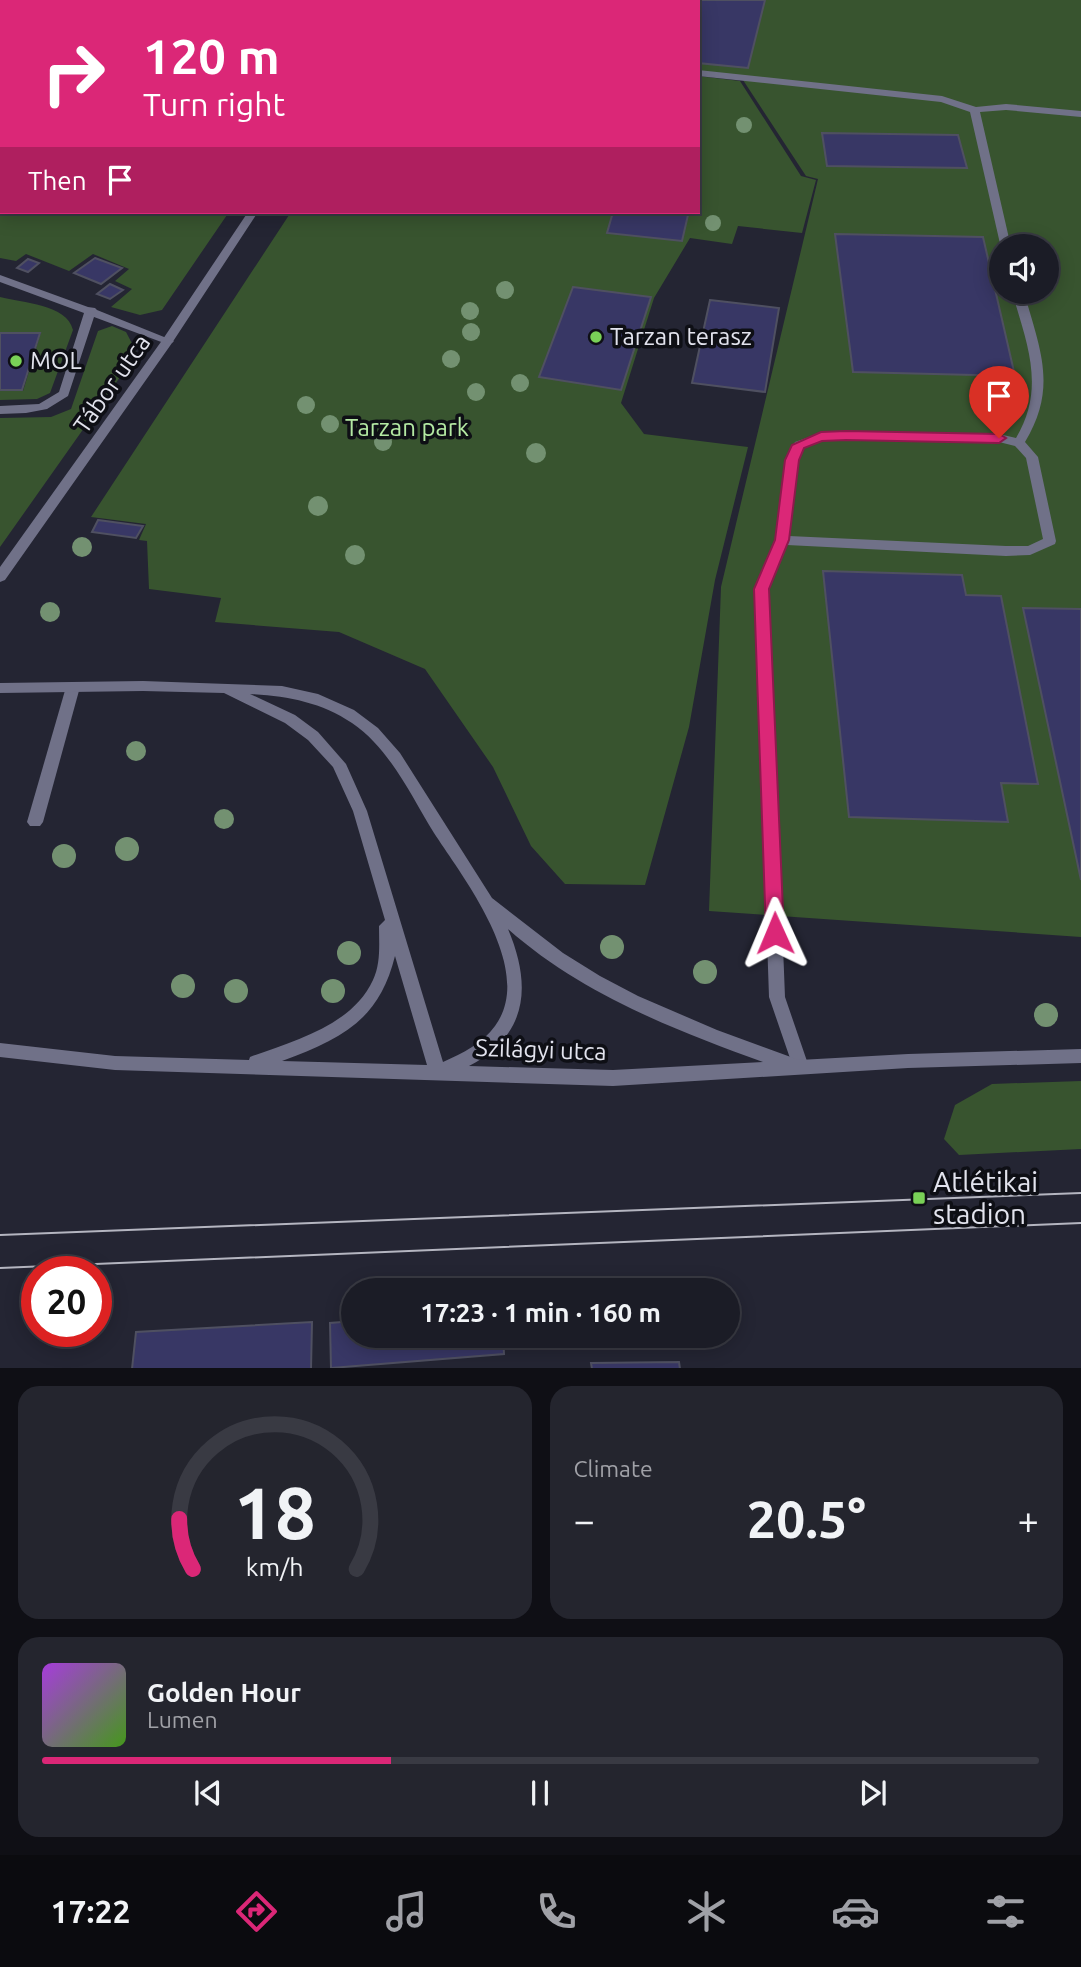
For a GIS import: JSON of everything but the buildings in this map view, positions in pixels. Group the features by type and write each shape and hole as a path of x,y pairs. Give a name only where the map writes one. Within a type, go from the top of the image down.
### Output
{"street":[{"path":"700,73 942,99 975,110 1006,107 1081,114"},
{"path":"975,110 1003,234"},
{"name":"Tábor utca","path":"0,577 168,341 252,214"},
{"path":"0,278 168,341"},
{"path":"1019,443 1032,425 1042,379 1021,304"},
{"path":"0,410 40,408 59,399 64,393 91,310"},
{"path":"782,540 1030,550 1050,541 1032,457 1019,443 999,438 846,435 821,437 799,445 792,460 782,540 762,589 777,997 801,1067"},
{"path":"35,822 73,687"},
{"path":"0,688 222,688 292,692 351,715 368,727 398,761 480,894 498,927 514,968 515,990 510,1015 501,1035 475,1056 438,1072 360,811 339,764 313,736 290,719 222,688"},
{"path":"248,1065 340,1028 376,993 386,971 390,946 381,884"},
{"path":"480,894 510,923 562,963 606,989 706,1034 801,1067"},
{"name":"Szilágyi utca","path":"4,1051 115,1063 613,1078 801,1067 1081,1056"}],"green space":[{"path":"700,0 1081,0 1081,937 709,911 721,587 818,179 806,176 743,80 700,74"},
{"name":"Tarzan park","path":"700,76 740,81 801,176 816,180 802,233 738,226 732,244 690,238 654,298 621,403 644,434 748,447 715,580 689,727 645,885 565,884 531,846 493,767 425,669 339,632 215,622 221,598 149,589 147,541 139,540 146,524 91,517 290,214 700,214"},
{"path":"0,214 228,214 162,310 140,315 111,307 132,289 115,281 129,269 93,254 69,271 26,254 16,261 0,258"},
{"path":"0,297 53,310 69,321 73,330 50,393 37,399 0,400 0,391 23,391 41,332 0,332"},
{"path":"112,326 126,332 137,353 0,547 0,418 51,417 71,409 98,331"},
{"path":"1081,1081 1081,1149 959,1155 944,1139 955,1105 992,1084"}],"tram line":[{"path":"0,1235 1081,1193"},
{"path":"0,1268 1081,1223"}],"place":[{"name":"Tarzan terasz","path":"596,337"},
{"name":"MOL","path":"16,361"},
{"name":"Atlétikai stadion","path":"919,1198"}],"route":[{"path":"775,933 762,589 782,540 792,460 799,445 821,437 846,435 999,438"}]}
